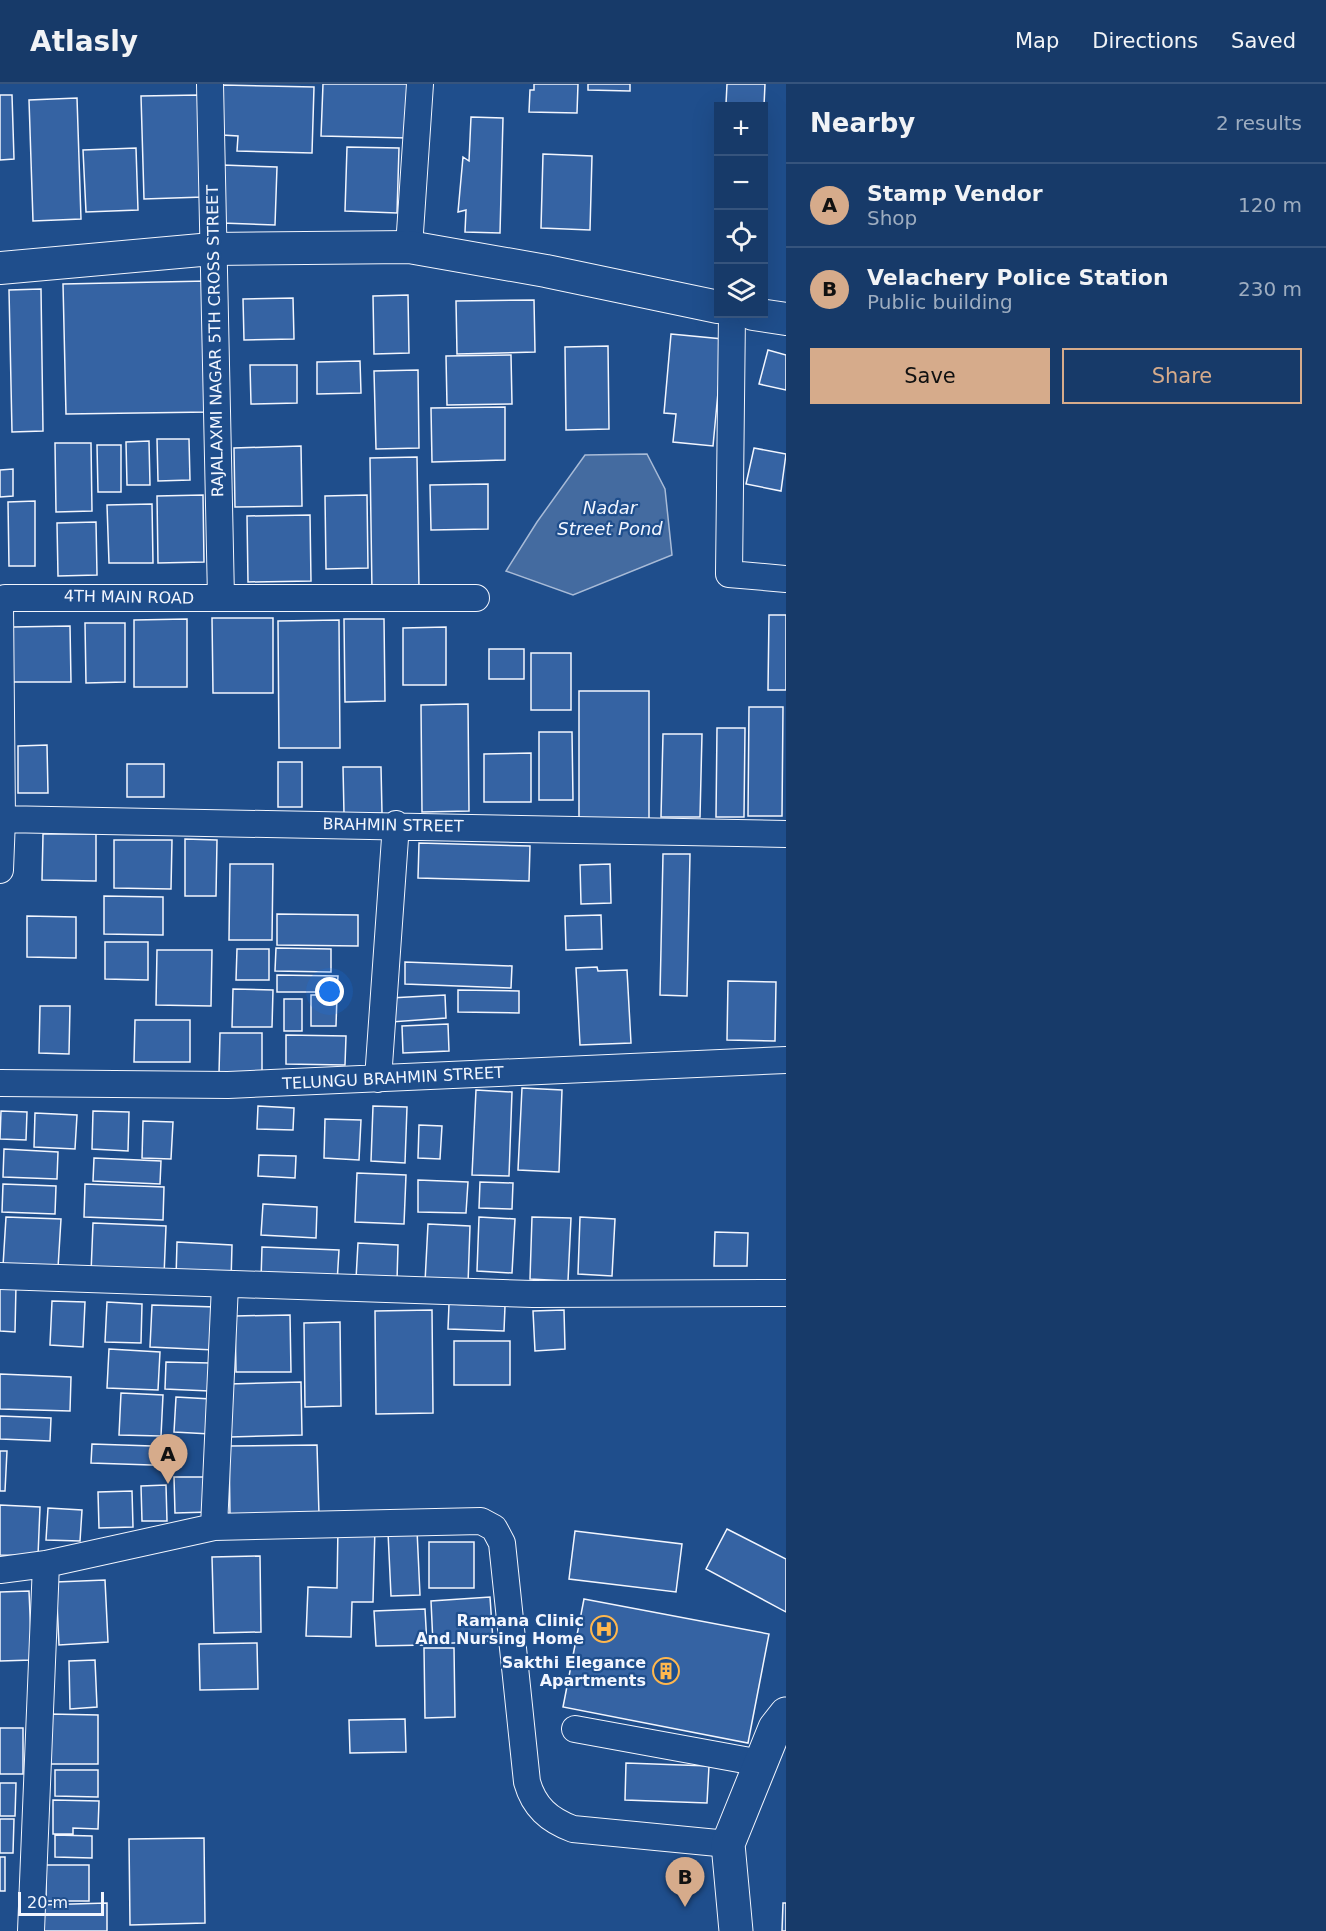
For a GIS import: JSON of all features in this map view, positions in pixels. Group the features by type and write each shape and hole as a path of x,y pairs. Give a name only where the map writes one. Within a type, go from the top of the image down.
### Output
{"main road":[{"path":"736,1931 728,1844 775,1728 786,1714"}],"street":[{"name":"RAJALAXMI NAGAR 5TH CROSS STREET","path":"210,84 221,598"},
{"path":"409,247 420,84"},
{"path":"0,268 212,249 409,247 546,271 714,306"},
{"path":"768,316 786,319"},
{"path":"732,318 729,574 786,579"},
{"name":"4TH MAIN ROAD","path":"1,819 2,600 10,596 476,598"},
{"path":"0,870 1,819"},
{"name":"BRAHMIN STREET","path":"1,819 396,824 786,834"},
{"path":"378,1079 396,824"},
{"name":"TELUNGU BRAHMIN STREET","path":"0,1083 228,1085 786,1060"},
{"path":"0,1276 533,1294 786,1293"},
{"path":"214,1527 225,1285"},
{"path":"0,1570 46,1564 214,1527 481,1521 494,1528 502,1543 527,1782 532,1798 554,1821 573,1828 728,1844"},
{"path":"31,1931 46,1564"},
{"path":"575,1729 761,1764"}],"water":[{"name":"Nadar Street Pond","path":"647,454 665,489 672,555 573,595 506,571 537,522 585,455"}],"building":[{"path":"323,84 410,84 408,138 321,136"},
{"path":"534,84 578,84 577,113 529,112 530,90 534,90"},
{"path":"588,84 630,84 630,91 588,90"},
{"path":"727,84 765,84 764,102 726,102"},
{"path":"223,85 314,87 312,153 237,151 238,136 222,135"},
{"path":"0,95 12,95 14,159 0,160"},
{"path":"199,95 203,197 144,199 141,96"},
{"path":"77,98 81,219 33,221 29,100"},
{"path":"471,117 503,118 500,233 465,232 466,210 458,212 463,157 469,161"},
{"path":"347,147 399,148 397,213 345,211"},
{"path":"136,148 138,210 86,212 83,150"},
{"path":"543,154 592,156 590,230 541,228"},
{"path":"223,165 277,167 275,225 222,223"},
{"path":"207,281 209,412 66,414 63,284"},
{"path":"41,289 43,431 12,432 9,290"},
{"path":"408,295 409,353 374,354 373,296"},
{"path":"293,298 294,339 244,340 243,299"},
{"path":"534,300 535,352 457,354 456,301"},
{"path":"671,334 723,339 713,446 673,442 676,414 664,413"},
{"path":"608,346 609,429 566,430 565,347"},
{"path":"768,350 786,355 786,390 759,384"},
{"path":"511,355 512,404 447,405 446,356"},
{"path":"360,361 361,393 317,394 317,362"},
{"path":"250,365 297,365 297,403 251,404"},
{"path":"418,370 419,448 376,449 374,371"},
{"path":"505,407 505,460 432,462 431,408"},
{"path":"157,439 189,439 190,480 158,481"},
{"path":"149,441 150,485 127,485 126,442"},
{"path":"55,443 91,443 92,511 56,512"},
{"path":"97,445 121,445 121,492 98,492"},
{"path":"301,446 302,506 235,507 234,448"},
{"path":"754,448 786,454 781,491 746,484"},
{"path":"417,457 419,590 372,591 370,458"},
{"path":"13,469 13,496 0,497 0,470"},
{"path":"488,484 488,529 431,530 430,485"},
{"path":"203,495 204,562 158,563 157,496"},
{"path":"367,495 368,568 326,569 325,496"},
{"path":"35,501 35,566 9,566 8,502"},
{"path":"152,504 153,563 109,563 107,505"},
{"path":"310,515 311,581 248,582 247,516"},
{"path":"96,522 97,575 58,576 57,523"},
{"path":"769,615 786,615 786,690 768,690"},
{"path":"212,618 273,618 273,693 213,693"},
{"path":"187,619 187,687 134,687 134,620"},
{"path":"344,619 384,619 385,701 345,702"},
{"path":"339,620 340,748 279,748 278,621"},
{"path":"85,623 125,623 125,682 86,683"},
{"path":"70,626 71,682 13,682 13,627"},
{"path":"446,627 446,685 403,685 403,628"},
{"path":"489,649 524,649 524,679 489,679"},
{"path":"531,653 571,653 571,710 531,710"},
{"path":"579,691 649,691 649,821 579,821"},
{"path":"468,704 469,811 422,812 421,705"},
{"path":"749,707 783,707 782,816 748,816"},
{"path":"717,728 745,728 744,817 716,817"},
{"path":"539,732 572,732 573,800 539,800"},
{"path":"663,734 702,734 700,817 661,817"},
{"path":"47,745 48,793 18,793 18,746"},
{"path":"531,753 531,802 484,802 484,754"},
{"path":"278,762 302,762 302,807 278,807"},
{"path":"127,764 164,764 164,797 127,797"},
{"path":"343,767 381,767 382,813 344,814"},
{"path":"43,834 96,834 96,881 42,880"},
{"path":"185,839 217,840 216,896 185,896"},
{"path":"114,840 172,840 171,889 114,888"},
{"path":"419,843 530,846 529,881 418,878"},
{"path":"663,854 690,854 687,996 660,995"},
{"path":"230,864 273,864 272,940 229,940"},
{"path":"610,864 611,903 581,904 580,865"},
{"path":"104,896 163,897 163,935 104,934"},
{"path":"277,914 358,915 358,946 277,945"},
{"path":"601,915 602,949 566,950 565,916"},
{"path":"27,916 76,917 76,958 27,957"},
{"path":"105,942 148,942 148,980 105,979"},
{"path":"276,948 331,949 331,972 275,971"},
{"path":"237,949 269,949 269,980 236,980"},
{"path":"157,950 212,950 211,1006 156,1005"},
{"path":"405,962 512,966 511,988 405,984"},
{"path":"597,967 598,971 627,970 631,1043 580,1045 576,968"},
{"path":"277,975 338,976 337,992 277,992"},
{"path":"728,981 776,982 775,1041 727,1040"},
{"path":"233,989 273,990 272,1027 232,1027"},
{"path":"458,990 519,991 519,1013 458,1012"},
{"path":"311,995 337,995 336,1026 311,1026"},
{"path":"445,995 446,1018 391,1022 390,998"},
{"path":"284,999 302,999 302,1031 284,1031"},
{"path":"40,1006 70,1006 69,1054 39,1053"},
{"path":"135,1020 190,1020 190,1062 134,1062"},
{"path":"448,1024 449,1051 403,1053 402,1026"},
{"path":"220,1033 262,1033 262,1075 219,1074"},
{"path":"286,1035 346,1036 345,1065 286,1064"},
{"path":"522,1088 562,1090 559,1172 518,1170"},
{"path":"476,1090 512,1092 509,1176 472,1175"},
{"path":"258,1106 294,1108 293,1130 257,1129"},
{"path":"373,1106 407,1107 405,1163 371,1161"},
{"path":"1,1111 27,1112 26,1140 0,1139"},
{"path":"93,1111 129,1112 128,1151 92,1149"},
{"path":"35,1113 77,1115 75,1149 34,1147"},
{"path":"325,1119 361,1120 359,1160 324,1158"},
{"path":"143,1121 173,1122 171,1159 142,1158"},
{"path":"419,1125 442,1126 440,1159 418,1158"},
{"path":"4,1149 58,1152 57,1179 3,1177"},
{"path":"259,1155 296,1156 295,1178 258,1176"},
{"path":"94,1158 161,1161 160,1184 93,1181"},
{"path":"357,1173 406,1175 404,1224 355,1222"},
{"path":"418,1180 468,1182 466,1213 418,1212"},
{"path":"480,1182 513,1183 512,1209 479,1208"},
{"path":"3,1184 56,1186 55,1214 2,1212"},
{"path":"85,1184 164,1187 163,1220 84,1217"},
{"path":"263,1204 317,1207 316,1238 261,1235"},
{"path":"6,1217 61,1219 58,1268 3,1266"},
{"path":"479,1217 515,1219 512,1273 477,1271"},
{"path":"532,1217 571,1218 568,1281 530,1279"},
{"path":"580,1217 615,1219 612,1276 578,1274"},
{"path":"93,1223 166,1226 164,1276 91,1273"},
{"path":"428,1224 470,1226 468,1284 425,1282"},
{"path":"715,1232 748,1233 747,1266 714,1266"},
{"path":"177,1242 232,1245 231,1282 176,1279"},
{"path":"358,1243 398,1245 397,1281 356,1279"},
{"path":"262,1247 339,1250 337,1283 261,1280"},
{"path":"0,1284 16,1285 15,1332 0,1331"},
{"path":"52,1301 85,1302 83,1347 50,1345"},
{"path":"107,1302 142,1304 141,1343 105,1342"},
{"path":"449,1304 505,1306 504,1331 448,1329"},
{"path":"152,1305 216,1307 214,1350 150,1347"},
{"path":"432,1310 433,1413 376,1414 375,1311"},
{"path":"564,1310 565,1349 535,1351 533,1311"},
{"path":"290,1315 291,1372 236,1372 235,1316"},
{"path":"340,1322 341,1406 305,1407 304,1323"},
{"path":"454,1341 510,1341 510,1385 454,1385"},
{"path":"109,1349 160,1352 158,1390 107,1388"},
{"path":"166,1362 210,1363 209,1391 165,1389"},
{"path":"0,1374 71,1377 70,1411 0,1409"},
{"path":"301,1382 302,1435 230,1437 229,1384"},
{"path":"121,1393 163,1395 161,1436 119,1435"},
{"path":"176,1397 211,1399 210,1434 174,1432"},
{"path":"0,1416 51,1418 50,1441 0,1439"},
{"path":"92,1444 182,1447 181,1466 91,1463"},
{"path":"317,1445 319,1515 230,1516 229,1446"},
{"path":"0,1451 7,1451 5,1491 0,1491"},
{"path":"174,1477 209,1477 210,1512 175,1513"},
{"path":"166,1485 167,1521 142,1521 141,1486"},
{"path":"132,1491 133,1527 99,1528 98,1492"},
{"path":"0,1505 40,1507 38,1556 0,1555"},
{"path":"48,1508 82,1510 80,1541 46,1540"},
{"path":"338,1526 375,1527 373,1602 352,1602 351,1637 306,1636 308,1587 337,1588"},
{"path":"727,1529 786,1559 786,1612 706,1569"},
{"path":"417,1530 420,1595 391,1596 388,1532"},
{"path":"575,1531 682,1544 676,1592 569,1579"},
{"path":"429,1542 474,1542 474,1588 429,1588"},
{"path":"260,1556 261,1632 214,1633 212,1557"},
{"path":"105,1580 108,1642 59,1645 56,1582"},
{"path":"29,1591 32,1660 0,1661 0,1592"},
{"path":"490,1597 493,1641 433,1644 431,1601"},
{"name":"Sakthi Elegance Apartments","path":"584,1599 769,1634 748,1743 563,1707"},
{"path":"425,1609 427,1645 376,1646 374,1611"},
{"path":"257,1643 258,1689 200,1690 199,1644"},
{"path":"424,1648 454,1648 455,1717 425,1718"},
{"path":"95,1660 97,1707 70,1709 69,1661"},
{"path":"49,1714 98,1715 98,1764 48,1764"},
{"path":"405,1719 406,1752 350,1753 349,1720"},
{"path":"0,1728 23,1728 23,1774 0,1774"},
{"path":"626,1763 709,1766 707,1803 625,1800"},
{"path":"55,1770 98,1770 98,1797 55,1796"},
{"path":"0,1783 16,1783 15,1816 0,1816"},
{"path":"53,1800 99,1801 98,1829 73,1828 73,1834 53,1834"},
{"path":"0,1819 14,1819 13,1853 0,1853"},
{"path":"55,1835 92,1836 92,1858 55,1857"},
{"path":"204,1838 205,1923 130,1925 129,1839"},
{"path":"0,1857 5,1857 5,1891 0,1891"},
{"path":"46,1865 89,1865 89,1901 46,1901"},
{"path":"107,1903 107,1931 39,1931 38,1905"},
{"path":"783,1903 786,1903 786,1931 782,1931"}],"place":[{"name":"Stamp Vendor","path":"168,1484"},
{"name":"Ramana Clinic And Nursing Home","path":"604,1629"},
{"name":"Sakthi Elegance Apartments","path":"666,1671"},
{"name":"Velachery Police Station","path":"685,1907"}]}
